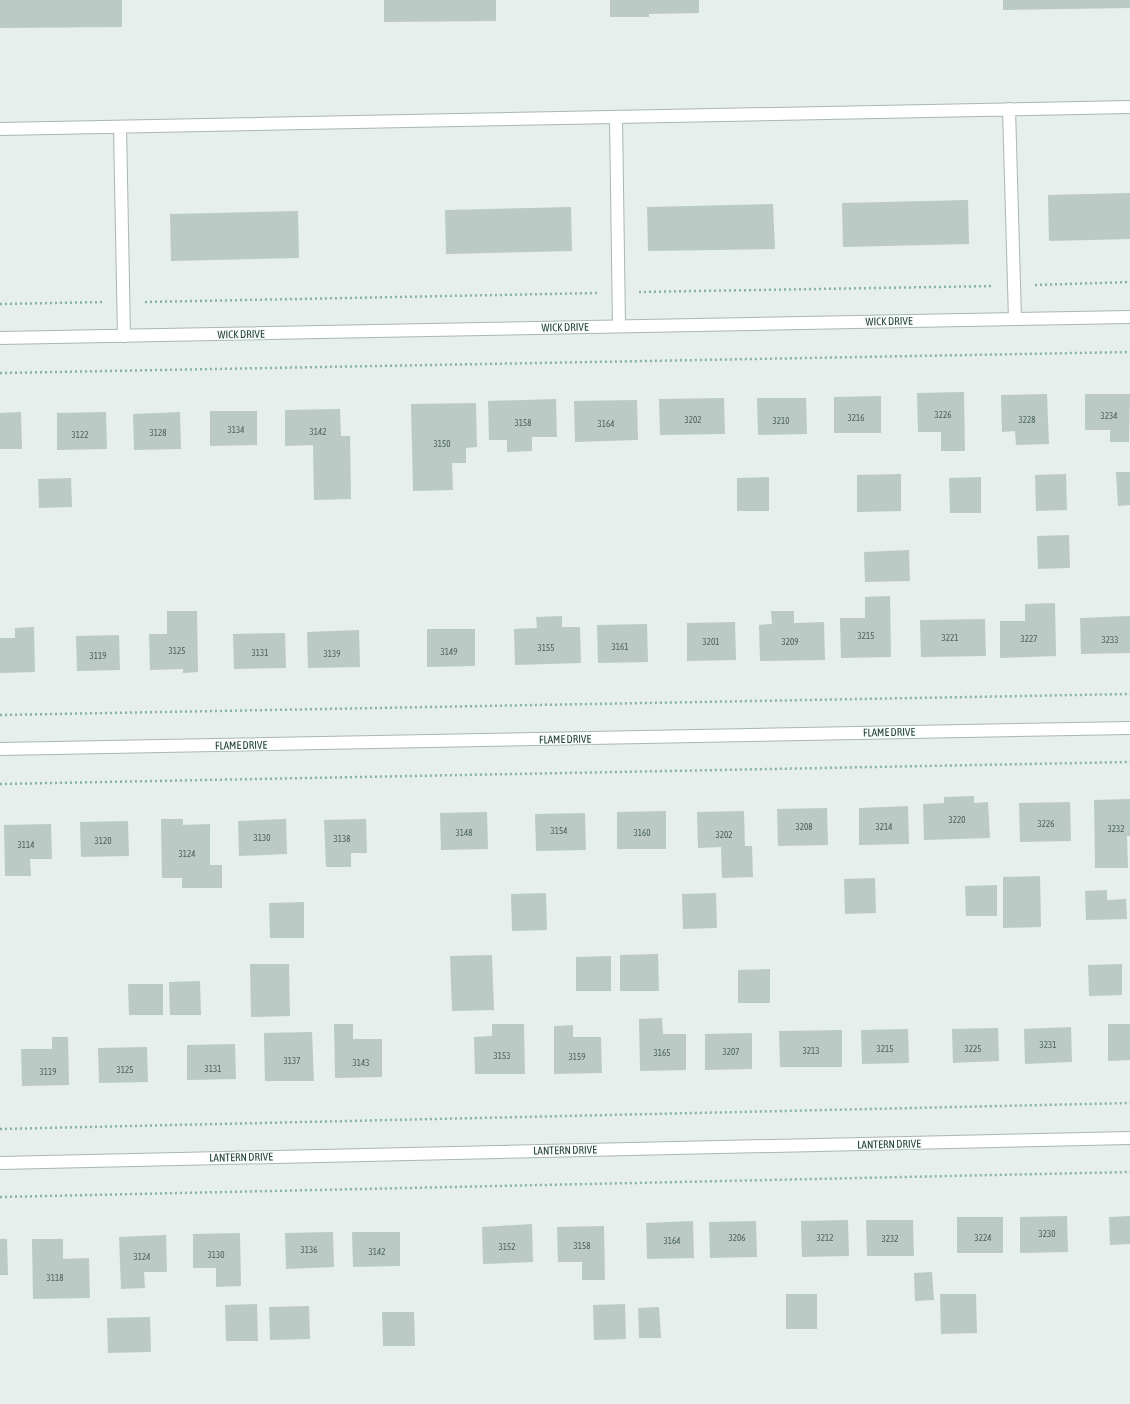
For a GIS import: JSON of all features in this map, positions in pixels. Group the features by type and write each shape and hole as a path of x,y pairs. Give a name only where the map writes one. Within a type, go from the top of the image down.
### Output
{"street":[{"path":"0,129 1130,107"},
{"path":"1009,109 1015,319"},
{"path":"616,117 619,326"},
{"path":"120,127 124,336"},
{"name":"WICK DRIVE","path":"0,338 1130,317"},
{"name":"FLAME DRIVE","path":"0,750 1130,728"},
{"name":"LANTERN DRIVE","path":"0,1163 1130,1138"}],"path":[{"path":"0,304 1130,282"},
{"path":"0,373 1130,352"},
{"path":"0,715 1130,694"},
{"path":"0,784 1130,762"},
{"path":"0,1129 1130,1103"},
{"path":"0,1197 1130,1172"}],"building":[{"path":"0,0 122,0 122,27 0,28"},
{"path":"384,0 496,0 496,21 384,22"},
{"path":"610,0 699,0 699,13 649,14 649,17 610,17"},
{"path":"1003,0 1130,0 1130,8 1003,10"},
{"path":"1130,193 1130,239 1049,241 1048,195"},
{"path":"968,200 969,244 843,247 842,203"},
{"path":"773,204 775,249 648,251 647,207"},
{"path":"571,207 572,251 446,254 445,210"},
{"path":"298,211 299,258 171,261 170,214"},
{"path":"964,392 965,451 941,451 941,432 918,432 917,393"},
{"path":"1047,394 1049,444 1016,445 1015,431 1002,432 1001,395"},
{"path":"1085,394 1130,394 1129,442 1110,442 1110,430 1085,430"},
{"path":"881,396 881,433 834,433 834,397"},
{"path":"724,398 725,434 660,435 659,399"},
{"path":"757,398 806,398 807,434 758,435"},
{"path":"556,399 557,437 532,437 532,451 507,452 507,440 489,440 488,401"},
{"path":"637,400 638,440 575,442 574,401"},
{"path":"476,403 477,447 466,448 466,463 452,463 453,490 413,491 411,404"},
{"path":"340,409 341,436 350,436 351,499 314,500 313,445 285,446 285,410"},
{"path":"210,411 257,411 257,445 210,446"},
{"path":"21,412 22,449 0,449 0,413"},
{"path":"106,412 107,449 57,450 57,413"},
{"path":"180,412 181,449 134,450 133,414"},
{"path":"1116,472 1130,472 1130,505 1118,506"},
{"path":"901,474 901,511 857,512 857,475"},
{"path":"1066,474 1067,510 1036,511 1035,475"},
{"path":"769,477 769,511 737,511 737,478"},
{"path":"981,477 981,513 950,513 949,478"},
{"path":"71,478 72,507 39,508 38,479"},
{"path":"1069,535 1070,568 1038,569 1037,536"},
{"path":"909,550 910,581 865,582 864,552"},
{"path":"890,596 891,657 841,658 840,618 865,618 865,597"},
{"path":"1055,603 1056,656 1000,658 1000,621 1025,621 1025,604"},
{"path":"167,611 197,611 198,672 183,673 183,669 150,670 149,634 167,634"},
{"path":"771,611 794,611 794,623 824,622 825,660 760,661 759,625 772,624"},
{"path":"562,616 562,627 580,627 581,663 515,665 514,629 537,628 536,617"},
{"path":"1130,616 1130,653 1081,654 1080,618"},
{"path":"985,619 986,656 921,657 920,620"},
{"path":"735,622 736,660 687,661 687,623"},
{"path":"647,624 648,662 598,663 597,625"},
{"path":"34,627 35,672 0,673 0,638 15,638 15,628"},
{"path":"427,629 475,629 475,666 427,667"},
{"path":"359,630 360,667 308,668 307,632"},
{"path":"285,633 286,668 234,669 233,634"},
{"path":"119,635 120,670 77,671 76,636"},
{"path":"974,796 974,803 988,802 990,838 924,840 923,804 944,803 944,797"},
{"path":"1130,799 1130,836 1127,836 1128,868 1095,868 1094,800"},
{"path":"1070,802 1071,841 1020,842 1019,803"},
{"path":"908,806 909,844 859,845 859,808"},
{"path":"827,808 828,845 778,846 777,809"},
{"path":"666,811 666,849 617,849 617,812"},
{"path":"744,811 745,846 752,846 753,877 722,878 721,847 698,848 697,812"},
{"path":"487,812 488,849 441,850 440,813"},
{"path":"585,813 586,850 536,851 535,814"},
{"path":"161,819 183,819 183,825 210,824 210,865 222,865 222,888 182,888 182,878 162,878"},
{"path":"286,819 287,854 239,856 238,821"},
{"path":"366,819 367,853 351,853 351,867 326,867 324,820"},
{"path":"128,821 129,856 81,857 80,822"},
{"path":"51,824 52,859 30,859 31,876 5,876 4,825"},
{"path":"1040,876 1041,927 1003,928 1003,877"},
{"path":"875,878 876,913 845,914 844,879"},
{"path":"997,885 997,916 966,916 965,886"},
{"path":"1107,890 1107,900 1126,899 1127,919 1086,920 1085,891"},
{"path":"546,893 547,930 512,931 511,894"},
{"path":"716,893 717,928 683,929 682,894"},
{"path":"304,902 304,938 270,938 269,903"},
{"path":"658,954 659,991 620,991 620,955"},
{"path":"492,955 494,1010 452,1011 450,956"},
{"path":"611,956 611,991 576,991 576,957"},
{"path":"250,964 289,964 290,1016 251,1017"},
{"path":"1122,964 1122,995 1089,996 1088,965"},
{"path":"770,969 770,1003 738,1003 738,970"},
{"path":"200,981 201,1015 170,1015 169,982"},
{"path":"128,984 163,984 163,1015 129,1015"},
{"path":"662,1018 663,1034 686,1034 686,1070 640,1071 639,1019"},
{"path":"334,1024 353,1024 353,1039 382,1039 382,1077 335,1078"},
{"path":"492,1024 524,1024 525,1074 475,1074 474,1037 492,1036"},
{"path":"1108,1024 1130,1024 1130,1060 1108,1061"},
{"path":"573,1025 573,1037 601,1037 602,1073 554,1074 554,1026"},
{"path":"1071,1027 1072,1062 1025,1064 1024,1029"},
{"path":"998,1028 999,1061 953,1063 952,1029"},
{"path":"908,1029 909,1063 862,1064 861,1030"},
{"path":"842,1030 842,1067 780,1067 779,1031"},
{"path":"312,1032 314,1081 265,1081 264,1033"},
{"path":"752,1033 752,1069 705,1070 705,1034"},
{"path":"52,1037 68,1037 69,1085 22,1086 21,1049 52,1049"},
{"path":"235,1044 236,1079 187,1080 187,1045"},
{"path":"147,1047 148,1082 99,1083 98,1048"},
{"path":"1067,1216 1068,1252 1020,1253 1020,1217"},
{"path":"1130,1216 1130,1244 1110,1245 1109,1217"},
{"path":"957,1217 1003,1217 1003,1253 957,1253"},
{"path":"848,1220 849,1256 802,1257 801,1221"},
{"path":"866,1220 913,1220 914,1256 867,1256"},
{"path":"693,1221 694,1258 647,1259 646,1223"},
{"path":"756,1221 757,1257 710,1258 709,1222"},
{"path":"532,1224 533,1262 483,1264 482,1227"},
{"path":"604,1226 605,1280 582,1280 582,1262 558,1262 557,1227"},
{"path":"333,1232 334,1267 286,1269 285,1233"},
{"path":"352,1232 400,1232 400,1266 353,1267"},
{"path":"240,1233 241,1286 216,1287 216,1268 193,1268 193,1234"},
{"path":"166,1235 167,1272 144,1272 145,1288 121,1289 119,1237"},
{"path":"0,1239 7,1239 8,1275 0,1275"},
{"path":"32,1239 63,1239 63,1259 89,1258 90,1298 33,1299"},
{"path":"932,1272 934,1300 915,1301 914,1273"},
{"path":"786,1294 817,1294 817,1329 786,1329"},
{"path":"940,1294 976,1294 977,1333 941,1334"},
{"path":"257,1304 258,1341 226,1341 225,1305"},
{"path":"625,1304 626,1339 594,1340 593,1305"},
{"path":"309,1306 310,1339 270,1340 269,1307"},
{"path":"659,1307 661,1338 639,1338 638,1308"},
{"path":"382,1312 414,1312 415,1346 383,1346"},
{"path":"150,1317 151,1352 108,1353 107,1318"}]}
